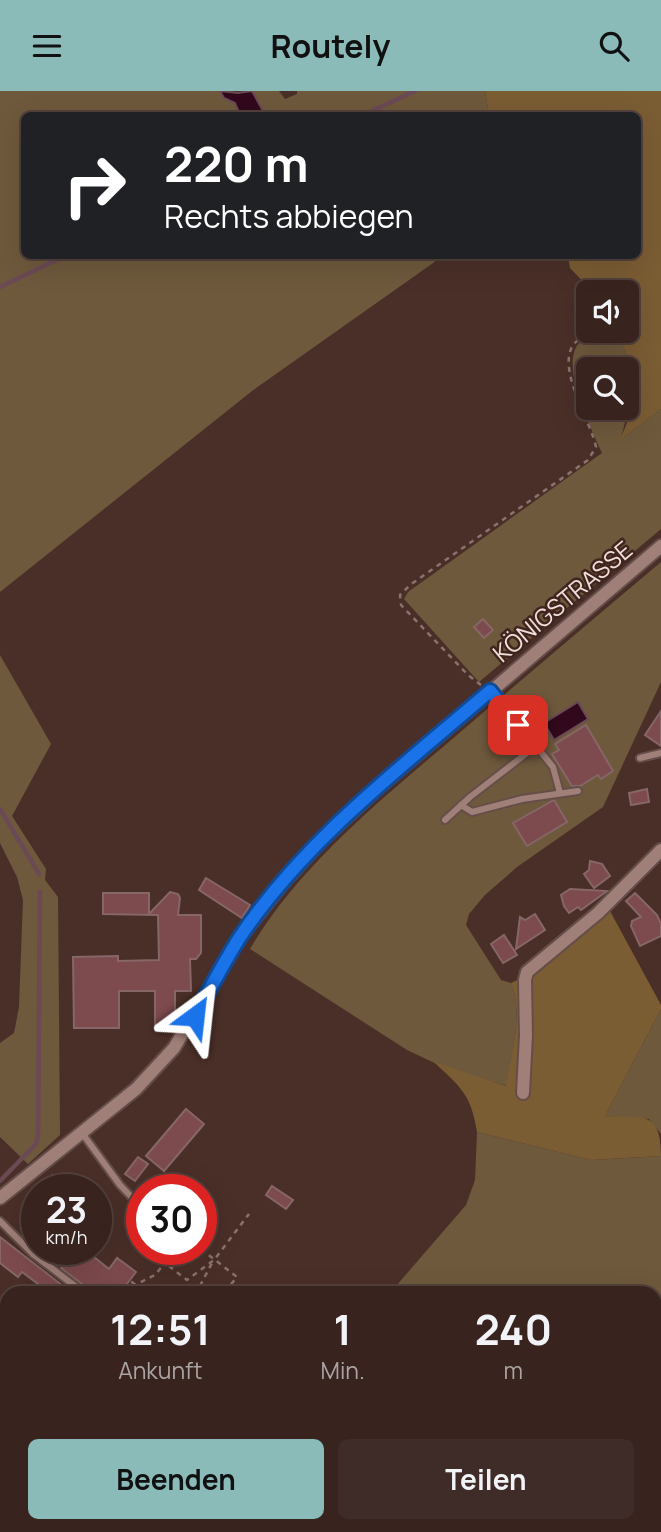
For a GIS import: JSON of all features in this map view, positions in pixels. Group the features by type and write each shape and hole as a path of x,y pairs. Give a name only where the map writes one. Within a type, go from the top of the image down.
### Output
{"street":[{"name":"KÖNIGSTRASSE","path":"0,1198 136,1089 174,1048 240,937 313,850 379,787 661,546"},
{"path":"523,1093 527,972 598,913 661,850"}],"lane":[{"path":"490,691 553,767 560,793"},
{"path":"444,820 536,746"},
{"path":"640,758 661,753"},
{"path":"461,804 472,812 522,799 578,791"},
{"path":"82,1133 126,1191"},
{"path":"0,1221 33,1254 75,1286"}],"path":[{"path":"490,691 468,675 401,605 400,595 410,585 588,460 596,447 575,396 569,359 571,347 576,343"},
{"path":"217,1256 249,1215"},
{"path":"217,1262 237,1277 230,1286"},
{"path":"130,1280 135,1285 155,1275 165,1263 187,1280 207,1265"},
{"path":"199,1286 211,1265"}],"shaded area":[{"path":"0,91 220,91 224,98 235,103 239,112 21,112 21,259 439,259 252,391 0,592"},
{"path":"220,91 252,91 263,112 239,112 235,103 224,98"},
{"path":"252,91 279,91 285,99 297,94 297,91 485,91 488,112 263,112"},
{"path":"485,91 661,91 661,409 620,440 628,420 639,420 639,357 628,357 622,343 639,343 639,280 582,280 570,268 568,259 641,259 641,112 488,112"},
{"path":"579,343 622,343 628,357 576,357 576,384 574,352"},
{"path":"661,409 661,529 479,682 404,599 408,592 602,453 588,420 626,420 621,439"},
{"path":"661,562 661,682 603,807 517,867 485,895 469,914 466,925 501,980 511,983 515,995 517,1021 507,1086 443,1067 407,1050 250,949 293,889 344,834"},
{"path":"0,655 51,744 12,816 46,869 45,880 58,897 60,1135 28,1164 0,1137 0,1043 14,1033 19,1007 23,900 17,877 0,843"},
{"path":"578,702 588,719 554,740 544,723"},
{"path":"610,911 661,1009 605,1116 639,1117 653,1123 660,1141 661,1156 591,1160 477,1132 468,1100 434,1062 506,1086 516,1021 515,995 511,983 538,970"},
{"path":"661,1009 661,1134 649,1119 605,1116"},
{"path":"477,1132 591,1160 661,1156 661,1286 396,1286 466,1205 475,1180"}],"building":[{"path":"483,619 493,630 484,638 474,627"},
{"path":"661,711 661,746 645,735"},
{"path":"586,725 613,771 601,779 598,775 580,786 572,786 552,754 559,750 555,744"},
{"path":"647,789 649,802 631,805 629,793"},
{"path":"554,800 567,822 527,846 513,823"},
{"path":"590,861 602,864 610,876 594,888 584,874 589,870"},
{"path":"206,878 250,905 242,918 199,890"},
{"path":"570,889 607,891 581,910 578,907 569,913 561,895"},
{"path":"170,892 178,894 180,898 178,915 201,915 201,953 196,959 190,959 191,991 175,991 175,1025 155,1025 155,991 119,991 119,1028 74,1028 73,957 118,956 118,961 159,960 158,915 103,914 103,893 149,893 149,914"},
{"path":"635,893 657,915 661,924 661,936 640,946 631,926 632,921 641,917 626,901"},
{"path":"535,914 545,930 516,949 520,917 525,920"},
{"path":"504,935 517,955 503,963 491,944"},
{"path":"186,1109 204,1124 164,1171 146,1156"},
{"path":"138,1157 148,1164 140,1174 125,1174"},
{"path":"272,1186 293,1200 286,1209 266,1195"},
{"path":"0,1237 21,1253 21,1265 36,1265 63,1286 41,1286 22,1272 18,1277 0,1263"},
{"path":"117,1258 136,1272 125,1286 84,1286 61,1268 63,1265 104,1265 109,1269"}],"waterway":[{"path":"370,112 415,91"},
{"path":"0,287 59,259"},
{"path":"0,809 39,874"},
{"path":"0,1181 36,1144 38,1135 40,892"}],"route":[{"path":"195,1016 240,937 260,911 321,841 379,787 490,691 501,701 518,725"}]}
